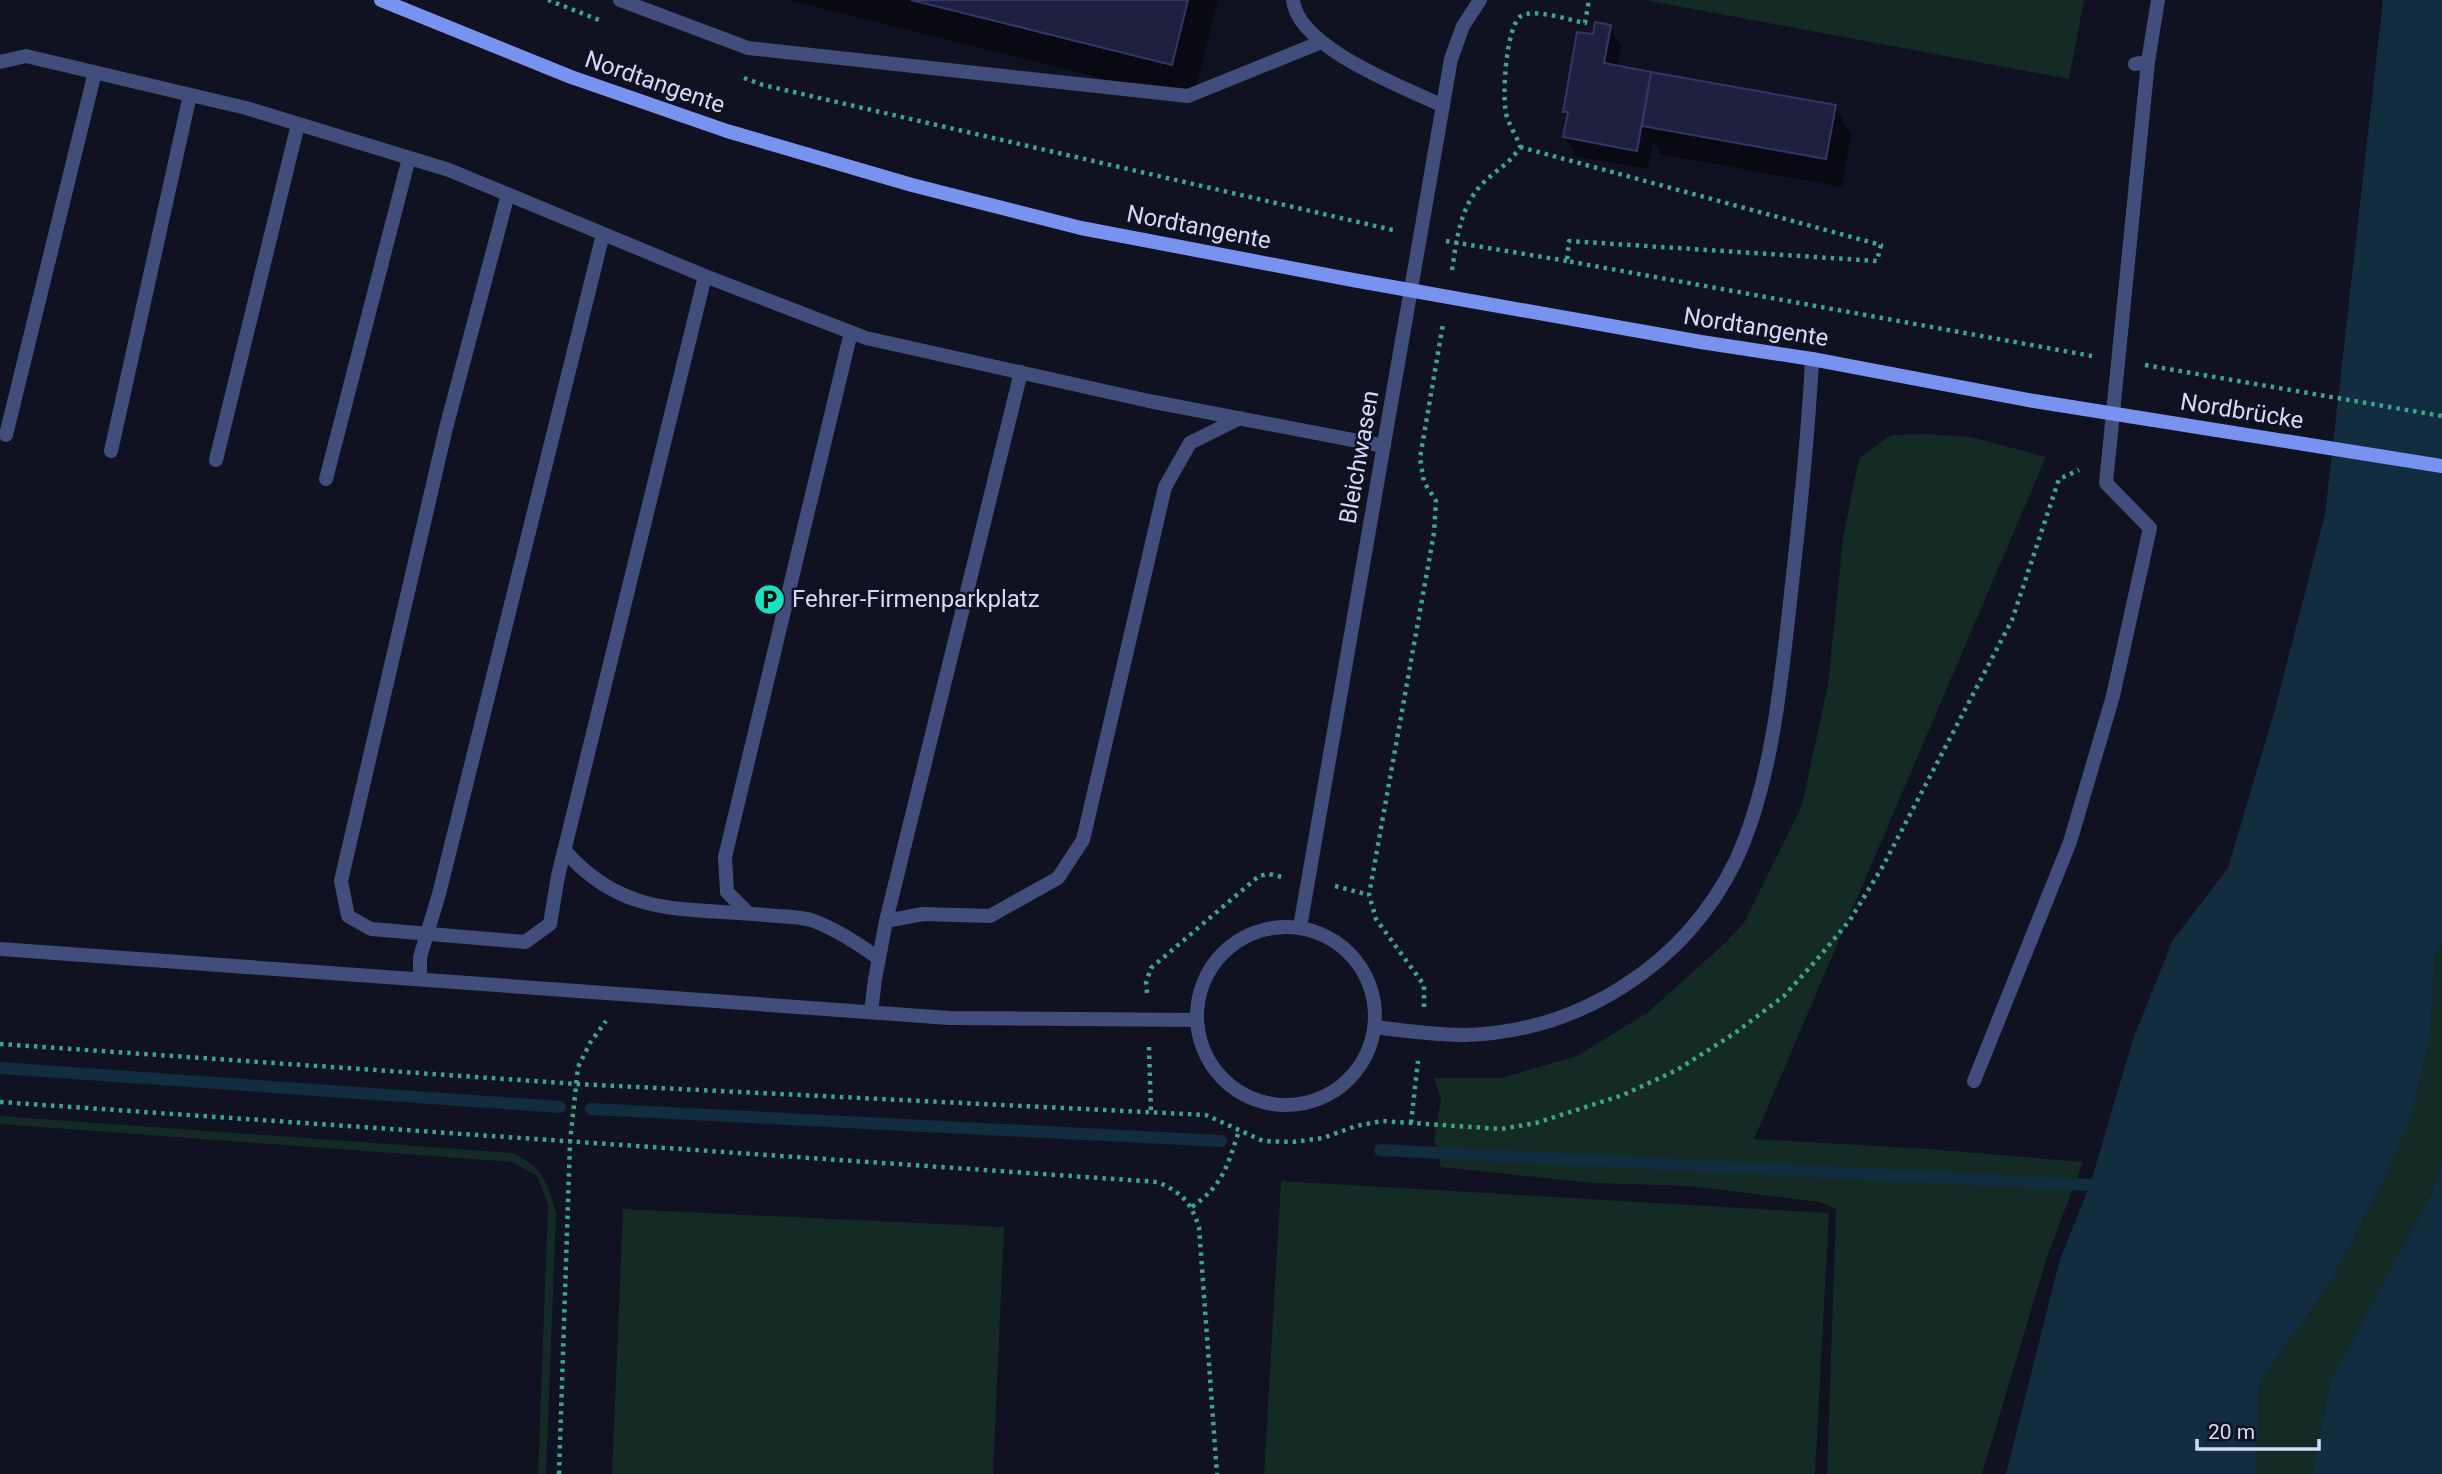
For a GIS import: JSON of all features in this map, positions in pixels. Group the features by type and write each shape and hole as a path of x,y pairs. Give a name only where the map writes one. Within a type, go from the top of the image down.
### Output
{"main road":[{"name":"Nordtangente","path":"381,0 570,77 727,131 898,181 1081,228 1353,280 1812,359 2034,401"},
{"name":"Nordbrücke","path":"2034,401 2442,466"}],"street":[{"path":"620,0 748,48 1188,96 1319,43"},
{"path":"1293,0 1294,10 1319,43 1365,69 1443,106"},
{"name":"Bleichwasen","path":"1300,927 1451,59 1463,26 1480,0"},
{"path":"1974,1081 2070,842 2113,696 2150,528 2106,483 2141,63 2158,0"},
{"path":"0,62 26,56 246,108 449,170 705,276 866,338 1149,401 1384,446"},
{"path":"6,435 95,72"},
{"path":"111,451 190,95"},
{"path":"216,460 298,124"},
{"path":"326,480 409,158"},
{"path":"508,194 446,428 341,881 348,916 371,929 525,942 550,924 565,851 705,276"},
{"path":"420,979 420,957 429,932 603,234"},
{"path":"748,914 727,892 725,857 851,332"},
{"path":"1375,1027 1465,1035 1513,1030 1574,1012 1603,1000 1633,982 1689,933 1714,900 1737,859 1757,801 1778,700 1807,449 1812,359"},
{"path":"871,1012 886,921 1020,372"},
{"path":"886,921 923,914 990,916 1058,878 1083,840 1165,487 1191,443 1241,418"},
{"path":"565,851 579,868 622,896 656,907 812,920 861,945 879,958"},
{"path":"1300,927 1324,935 1347,950 1363,971 1374,999 1375,1027 1364,1059 1346,1082 1325,1097 1295,1105 1269,1104 1245,1096 1222,1079 1203,1050 1196,1020 1198,999 1206,974 1223,952 1244,937 1268,928 1300,927"},
{"path":"0,949 949,1018 1196,1020"}],"path":[{"path":"548,0 611,25"},
{"path":"1451,274 1460,221 1472,197 1485,181 1510,163 1520,147 1507,117 1504,94 1512,26 1520,16 1533,13 1585,23 1590,0"},
{"path":"738,75 763,85 1363,225"},
{"path":"1520,147 1881,245 1878,261 1569,241 1567,261"},
{"path":"1484,248 2099,357"},
{"path":"1369,895 1434,533 1436,501 1424,482 1420,458 1445,313"},
{"path":"2140,364 2442,416"},
{"path":"0,1044 577,1084 1206,1115 1263,1141 1293,1142 1323,1138 1356,1126 1382,1121 1501,1129 1536,1123 1623,1095 1677,1070 1735,1033 1784,996 1850,920 1883,866 2012,620 2059,479 2086,467"},
{"path":"1151,1113 1146,983 1151,968 1259,876 1269,874 1308,881"},
{"path":"559,1474 570,1142 578,1066 590,1043 625,995"},
{"path":"0,1102 1158,1182 1179,1192 1192,1207 1199,1227 1217,1474"},
{"path":"1192,1207 1210,1194 1227,1169 1239,1131"}],"green space":[{"path":"1645,0 2084,0 2069,79"},
{"path":"1891,435 1971,437 2046,457 1754,1139 1929,1149 2083,1162 2047,1257 1982,1474 1827,1474 1836,1209 1820,1202 1688,1186 1592,1183 1441,1167 1434,1138 1441,1099 1434,1078 1501,1078 1577,1056 1647,1013 1744,923 1802,805 1828,685 1843,538 1859,458"},
{"path":"2442,943 2442,1159 2433,1190 2330,1381 2312,1474 2256,1474 2260,1383 2331,1281 2382,1184 2430,1035 2435,956"},
{"path":"0,1116 513,1153 531,1164 543,1177 556,1214 546,1474 538,1474 548,1205 537,1176 512,1162 0,1124"},
{"path":"1281,1181 1829,1213 1815,1474 1264,1474"},
{"path":"623,1209 1004,1227 993,1474 612,1474"}],"water":[{"path":"2383,0 2442,0 2442,943 2435,956 2430,1035 2411,1117 2382,1184 2331,1281 2260,1383 2256,1474 2006,1474 2060,1259 2090,1185 2133,1039 2173,940 2228,868 2275,709 2325,515"},
{"path":"2442,1159 2442,1474 2312,1474 2330,1381 2433,1190"}],"building":[{"path":"911,0 1188,0 1172,65"},
{"path":"1595,22 1611,25 1604,63 1651,72 1637,151 1563,137 1568,112 1563,112 1577,32 1593,34"},
{"path":"1651,72 1836,105 1826,159 1642,126"}],"waterway":[{"path":"0,1068 560,1107"},
{"path":"591,1109 1221,1141"},
{"path":"1380,1150 2090,1185"}],"place":[{"name":"Fehrer-Firmenparkplatz","path":"769,599"}]}
